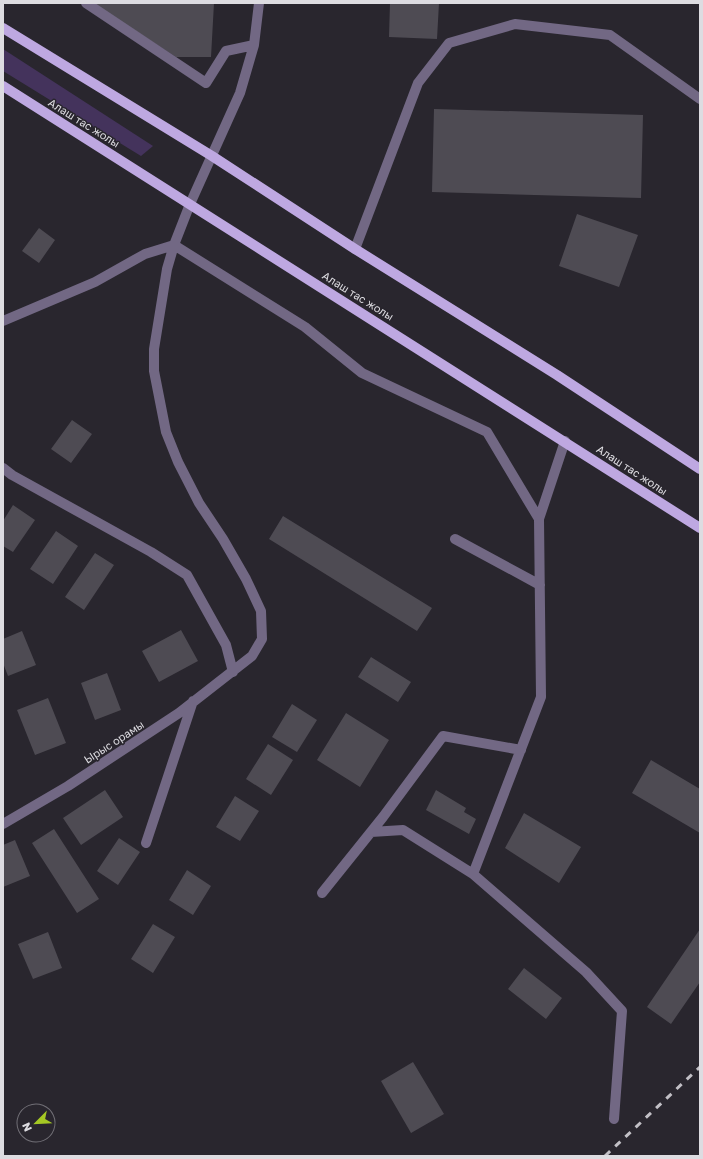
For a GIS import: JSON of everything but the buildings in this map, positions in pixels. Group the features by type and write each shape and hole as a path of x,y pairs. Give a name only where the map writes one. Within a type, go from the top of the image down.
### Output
{"main road":[{"path":"3,28 212,156 355,249 557,375 700,469"},
{"name":"Алаш тас жолы","path":"3,86 700,528"}],"street":[{"path":"86,3 206,83 226,51 254,45"},
{"name":"Ырыс орамы","path":"3,824 88,773 179,713 252,656 262,639 261,611 246,579 223,539 199,503 178,462 166,432 154,371 154,350 167,269 174,245 190,204 240,93 254,45 259,3"},
{"path":"355,249 418,83 449,44 515,24 610,35 700,99"},
{"path":"5,318 95,282 145,254 174,245 305,327 362,373 487,432 539,519"},
{"path":"473,874 541,697 539,519 565,441"},
{"path":"3,468 12,475 151,552 186,575 226,645 233,672"},
{"path":"455,539 540,585"},
{"path":"146,843 193,701"},
{"path":"322,893 371,832 443,736 521,750"},
{"path":"371,832 403,830 473,874 586,972 622,1011 614,1119"}],"shaded area":[{"path":"3,49 153,146 141,156 3,71"}],"railway":[{"path":"605,1156 700,1067"}]}
